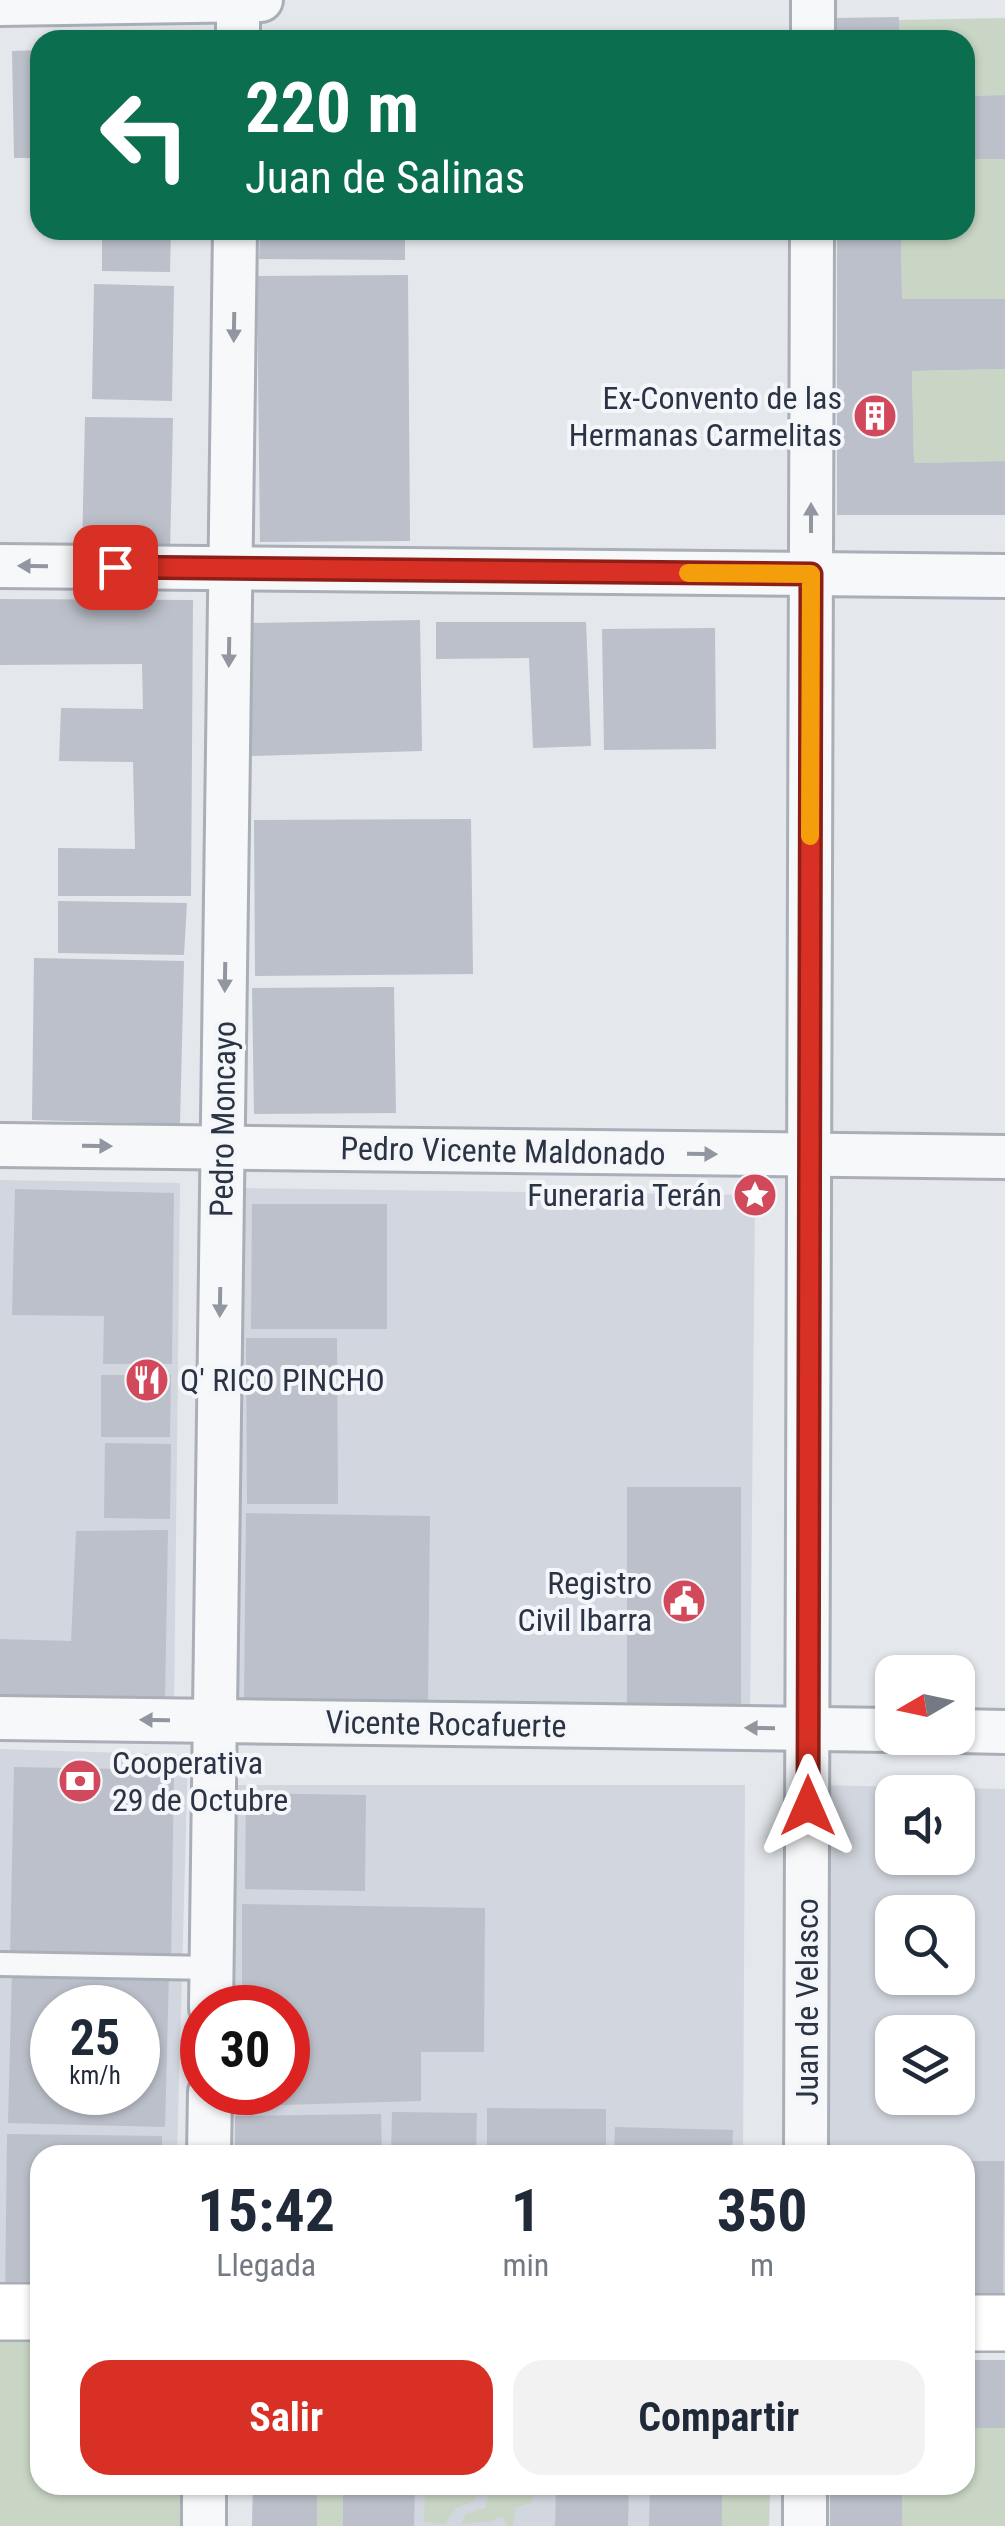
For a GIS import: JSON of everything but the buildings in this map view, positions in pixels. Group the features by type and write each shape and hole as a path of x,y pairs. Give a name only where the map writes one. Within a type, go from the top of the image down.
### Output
{"street":[{"path":"238,0 238,30"},
{"path":"0,4 261,0"},
{"path":"813,0 813,30"},
{"name":"Pedro Moncayo","path":"211,1985 235,240"},
{"name":"Juan de Velasco","path":"806,2145 812,240"},
{"path":"0,566 1005,576"},
{"name":"Pedro Vicente Maldonado","path":"0,1145 1005,1157"},
{"name":"Vicente Rocafuerte","path":"0,1718 875,1730"},
{"path":"975,1731 1005,1732"},
{"path":"209,2145 210,2115"},
{"path":"0,2312 30,2312"},
{"path":"975,2323 1005,2323"},
{"path":"204,2495 204,2526"},
{"path":"805,2495 805,2526"}],"lane":[{"path":"0,1964 185,1985"}],"shaded area":[{"path":"0,1180 180,1183 174,1708 0,1699"},
{"path":"238,1188 755,1195 750,1720 233,1714"},
{"path":"0,1749 188,1755 177,2145 30,2145 30,2192 0,2305"},
{"path":"236,1785 745,1785 743,2145 234,2145 235,2115 310,2115 310,1985 235,1985"},
{"path":"811,1785 875,1786 875,1875 975,1875 975,1788 1005,1789 1005,2315 975,2314 975,2145 815,2145"},
{"path":"253,2495 770,2495 769,2526 252,2526"}],"green space":[{"path":"1005,18 1005,95 975,96 975,30 899,30 899,20"},
{"path":"975,159 1005,159 1005,299 902,299 901,240 975,240"},
{"path":"1005,369 1005,461 914,463 912,371"},
{"path":"0,2340 30,2340 30,2495 186,2495 185,2526 0,2526"},
{"path":"975,2428 1005,2428 1005,2526 902,2526 902,2495 975,2495"},
{"path":"317,2495 343,2495 343,2526 317,2526"},
{"path":"425,2495 477,2495 472,2502 456,2508 445,2524 424,2522"},
{"path":"488,2495 533,2495 532,2502 516,2508 513,2526 507,2526 504,2518 499,2517 461,2524 466,2514 485,2508"},
{"path":"722,2495 770,2495 769,2526 722,2526"}],"slow traffic":[{"path":"688,573 811,574 810,836"}],"place":[{"name":"Ex-Convento de las Hermanas Carmelitas","path":"875,416"},
{"name":"Funeraria Terán","path":"755,1195"},
{"name":"Q' RICO PINCHO","path":"147,1380"},
{"name":"Registro Civil Ibarra","path":"684,1601"},
{"name":"Cooperativa 29 de Octubre","path":"80,1781"}],"route":[{"path":"115,567 811,574 808,1806"}]}
